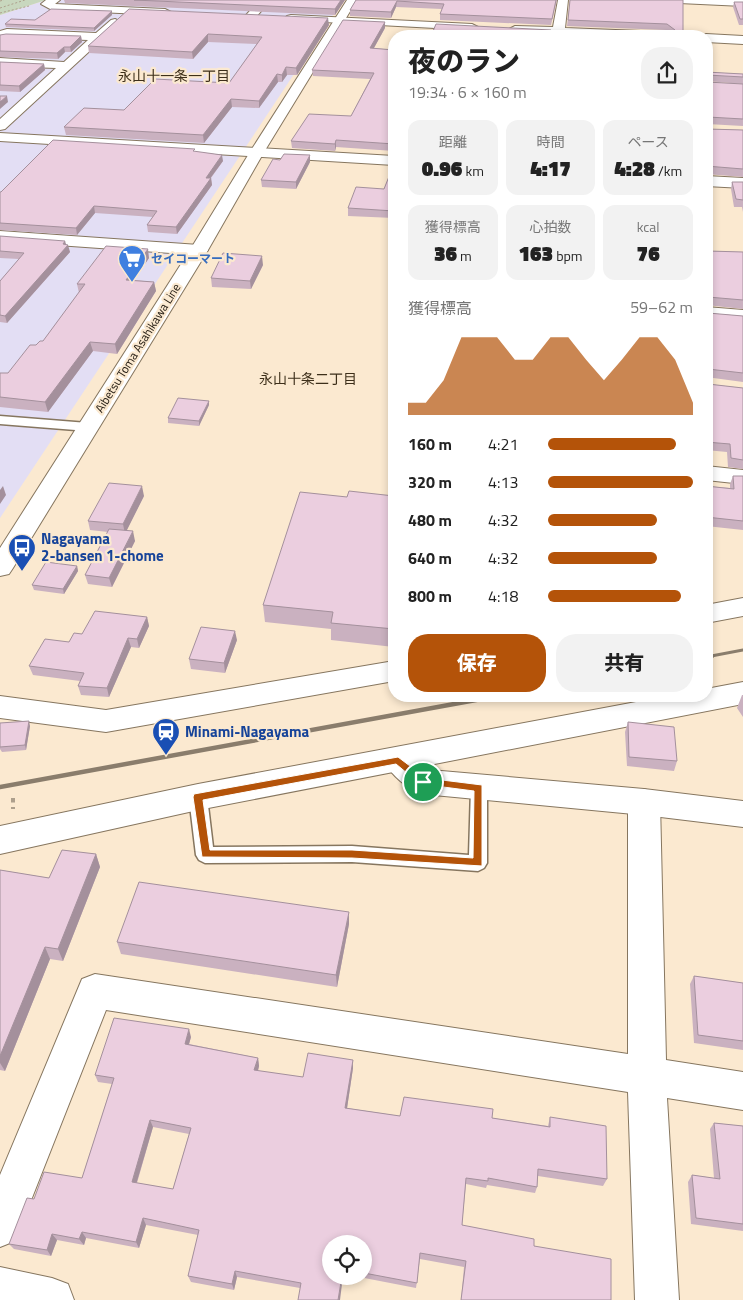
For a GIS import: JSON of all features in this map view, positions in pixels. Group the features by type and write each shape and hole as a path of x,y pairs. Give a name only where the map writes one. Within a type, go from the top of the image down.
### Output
{"street":[{"path":"266,0 246,16 515,30"},
{"name":"Aibetsu Toma Asahikawa Line","path":"0,568 199,250 257,152 352,0"},
{"path":"559,30 563,0"},
{"path":"679,0 743,3"},
{"path":"51,3 127,10 174,10"},
{"path":"0,126 127,10"},
{"path":"0,35 7,33 98,37"},
{"path":"713,38 743,40"},
{"path":"0,62 66,66"},
{"path":"15,97 30,98"},
{"path":"0,136 388,161"},
{"path":"713,181 743,183"},
{"path":"0,253 7,236 199,250"},
{"path":"713,314 743,316"},
{"path":"713,474 743,477"},
{"path":"713,613 743,608"},
{"path":"0,707 106,721 388,671"},
{"path":"713,699 743,693"},
{"path":"0,840 198,797 697,702"},
{"path":"398,760 423,782 644,802 743,814"},
{"path":"644,802 648,1076 657,1300"},
{"path":"0,1226 95,991 743,1091"},
{"path":"0,1290 52,1300"}],"lane":[{"path":"0,420 88,427"},
{"path":"198,797 205,854 352,854 478,863 478,788"}],"path":[{"path":"0,1 4,0"},
{"path":"0,8 25,0"},
{"path":"17,2 27,4"},
{"path":"0,13 22,7 51,3"}],"shaded area":[{"path":"46,0 343,0 0,518 0,15"}],"green space":[{"path":"0,0 46,0 0,15"}],"building":[{"path":"134,0 341,0 335,9"},
{"path":"356,0 556,0 552,19 440,14 444,4 397,1 391,12 350,10"},
{"path":"570,0 683,0 683,30 675,30 667,24 568,20"},
{"path":"734,2 743,2 743,19 740,19"},
{"path":"51,9 112,11 94,28 5,24 11,19 35,20"},
{"path":"129,9 328,18 296,68 286,67 282,75 277,74 259,101 231,99 203,135 64,127 84,108 124,110 155,79 229,83 262,37 208,34 192,52 88,46"},
{"path":"343,20 385,22 370,48 388,50 388,144 336,140 335,144 291,141 309,114 351,116 374,73 312,70"},
{"path":"436,24 551,30 434,30"},
{"path":"0,35 81,36 70,47 64,47 57,53 0,51"},
{"path":"0,62 44,64 19,86 0,85"},
{"path":"713,72 743,74 743,77 713,75"},
{"path":"713,82 743,84 743,119 713,117"},
{"path":"0,96 7,96 0,102"},
{"path":"713,129 743,130 743,169 713,167"},
{"path":"53,140 195,149 193,151 222,155 206,178 211,178 176,227 147,225 157,211 94,206 76,228 0,223 0,192"},
{"path":"284,154 310,155 296,182 261,180 273,159 280,160"},
{"path":"388,179 388,211 348,208 356,187 384,189"},
{"path":"732,182 743,182 743,200 736,199"},
{"path":"0,236 65,241 63,244 68,245 5,316 0,315 0,281 24,253 0,251"},
{"path":"106,246 148,249 126,280 154,282 115,344 90,342 45,402 0,397 0,373 8,373 30,345 36,345 43,341 85,284 77,284"},
{"path":"713,251 743,252 743,300 713,297"},
{"path":"223,253 262,256 250,281 211,278"},
{"path":"713,313 743,316 743,373 713,370"},
{"path":"713,385 743,388 743,460 731,458 730,444 713,443"},
{"path":"178,398 209,401 199,421 168,418"},
{"path":"733,476 743,476 743,521 713,518 713,487 734,489"},
{"path":"109,483 142,486 123,524 88,521"},
{"path":"349,491 388,495 388,628 331,623 333,612 263,605 300,492 347,497"},
{"path":"109,529 133,531 109,578 85,575"},
{"path":"46,562 77,566 63,589 32,585"},
{"path":"95,611 147,617 137,639 128,638 107,688 78,686 84,673 29,666 45,639 69,642 74,633 82,634"},
{"path":"201,627 235,631 224,663 189,659"},
{"path":"29,721 25,745 0,747 0,723"},
{"path":"628,722 674,727 677,761 629,757"},
{"path":"62,850 96,854 58,949 45,947 0,1056 0,870 49,878"},
{"path":"139,882 349,912 336,975 117,942"},
{"path":"694,976 743,983 743,1041 698,1035"},
{"path":"114,1018 189,1029 185,1044 258,1058 254,1070 303,1077 308,1053 353,1060 345,1108 400,1116 404,1097 493,1109 492,1118 550,1127 550,1117 606,1126 607,1179 538,1169 537,1187 488,1178 488,1181 466,1178 462,1225 534,1239 534,1246 611,1259 611,1300 461,1300 466,1261 420,1253 417,1283 372,1275 372,1235 322,1235 322,1285 340,1285 338,1300 298,1300 301,1283 235,1271 232,1284 188,1276 199,1230 143,1218 136,1242 82,1232 79,1239 52,1234 47,1250 9,1244 27,1198 34,1199 44,1172 82,1178 114,1078 95,1075","holes":["150,1120 191,1128 173,1189 132,1182"]},
{"path":"714,1123 743,1126 743,1224 696,1218 692,1175 720,1179"}],"railway":[{"path":"713,656 743,650"},
{"path":"0,787 465,702"}],"place":[{"name":"セイコーマート","path":"132,283"},
{"name":"Nagayama 2-bansen 1-chome","path":"22,572"},
{"name":"Minami-Nagayama","path":"166,756"}],"district":[{"name":"永山十一条一丁目","path":"174,76"},
{"name":"永山十条二丁目","path":"308,379"}],"route":[{"path":"398,760 423,782 478,788 478,863 352,854 205,854 198,797 398,760"}]}
